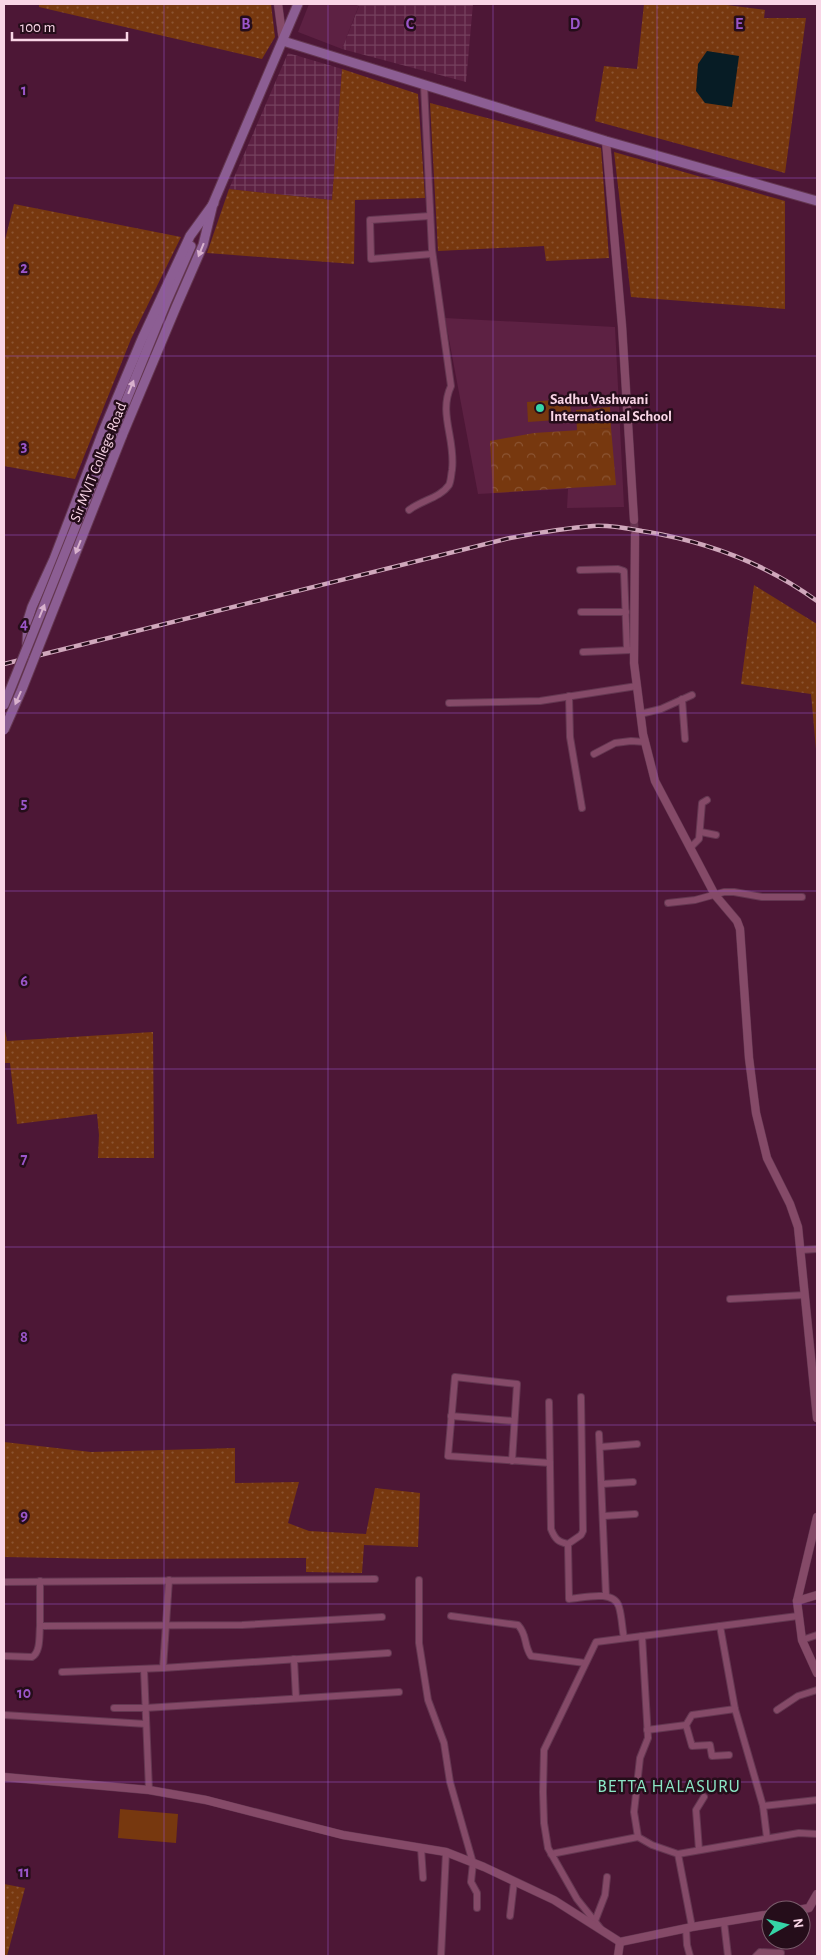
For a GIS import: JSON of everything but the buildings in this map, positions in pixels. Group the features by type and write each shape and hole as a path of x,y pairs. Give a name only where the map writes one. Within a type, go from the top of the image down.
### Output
{"main road":[{"name":"Sir MVIT College Road","path":"4,704 166,303 214,203 298,4"},
{"path":"283,41 606,142 817,201"},
{"name":"Sir MVIT College Road","path":"4,730 122,436 203,245 214,203"},
{"name":"Sir MVIT College Road","path":"4,696 27,644 28,620 32,606 54,560 104,429 142,339 190,236 214,203"}],"street":[{"path":"278,4 283,41"},
{"path":"409,510 439,494 450,484 453,462 453,449 445,404 450,386 432,254 424,85"},
{"path":"606,142 622,326 634,520"},
{"path":"430,216 370,220 371,259 432,254"},
{"path":"630,650 635,535"},
{"path":"580,570 618,569 624,571 630,650 645,742 655,781 715,895 737,921 740,929 756,1112 767,1158 790,1204 798,1227 817,1418"},
{"path":"580,612 626,612"},
{"path":"582,652 630,650"},
{"path":"449,703 540,701 637,686"},
{"path":"640,714 661,709 692,695"},
{"path":"568,696 570,737 582,808"},
{"path":"682,700 685,738"},
{"path":"594,754 615,743 645,742"},
{"path":"690,848 699,839 702,803 707,800"},
{"path":"701,832 716,835"},
{"path":"668,903 683,903 724,892 755,896 802,898"},
{"path":"800,1250 817,1249"},
{"path":"730,1299 805,1295"},
{"path":"512,1461 517,1384 455,1377 448,1456 512,1461 550,1463"},
{"path":"548,1402 551,1529 554,1538 560,1543 568,1544 581,1535 583,1531 582,1397"},
{"path":"451,1416 514,1421"},
{"path":"600,1434 606,1596"},
{"path":"600,1447 637,1444"},
{"path":"602,1484 632,1482"},
{"path":"604,1516 635,1514"},
{"path":"817,1517 797,1601 802,1640 817,1673"},
{"path":"568,1544 569,1599 606,1596 614,1599 619,1605 624,1638"},
{"path":"4,1582 375,1579"},
{"path":"163,1668 169,1580"},
{"path":"419,1580 419,1643 428,1700 444,1743 450,1782 473,1863 471,1882 477,1893 476,1908"},
{"path":"4,1656 32,1658 35,1656 40,1626 40,1581"},
{"path":"797,1601 817,1595"},
{"path":"451,1616 518,1625 524,1632 526,1650 531,1656 585,1663"},
{"path":"606,1933 577,1899 551,1854 548,1848 544,1823 544,1750 596,1642 798,1616"},
{"path":"40,1626 242,1625 382,1617"},
{"path":"720,1626 735,1709 763,1806 767,1838"},
{"path":"802,1640 817,1635"},
{"path":"638,1837 634,1812 640,1758 648,1738 642,1636"},
{"path":"62,1672 163,1668 388,1653"},
{"path":"294,1659 296,1698"},
{"path":"144,1669 149,1790"},
{"path":"777,1710 798,1696 817,1690"},
{"path":"114,1708 145,1708 400,1692"},
{"path":"729,1754 712,1756 710,1745 692,1746 686,1725 692,1715 735,1709"},
{"path":"4,1715 146,1724"},
{"path":"647,1730 686,1725"},
{"path":"4,1777 149,1790 206,1800 343,1835 446,1852 554,1900 620,1942 689,1927 761,1916"},
{"path":"699,1850 696,1810 704,1797"},
{"path":"763,1806 817,1800"},
{"path":"551,1854 638,1837 652,1845 678,1854 799,1833 817,1834"},
{"path":"421,1848 423,1878"},
{"path":"441,1956 446,1852"},
{"path":"678,1854 689,1927 687,1945 690,1956"},
{"path":"595,1921 605,1895 607,1877"},
{"path":"510,1916 514,1882"},
{"path":"724,1922 728,1956"},
{"path":"618,1956 620,1942"},
{"path":"756,1956 760,1952 781,1953"}],"shaded area":[{"path":"309,4 359,5 342,49 298,32"},
{"path":"354,4 473,4 466,82 342,49 359,6"},
{"path":"288,53 342,69 332,200 229,189"},
{"name":"Sadhu Vashwani International School","path":"445,318 615,327 624,507 567,508 568,489 478,494"}],"green space":[{"path":"39,4 271,4 275,37 262,59 39,7"},
{"path":"644,4 719,4 765,10 764,18 806,18 785,173 595,121 604,66 637,69"},
{"path":"342,69 418,94 425,198 355,200 354,264 207,253 229,189 332,200"},
{"path":"430,103 601,148 609,258 546,261 544,246 438,251"},
{"path":"614,152 785,201 785,309 631,297"},
{"path":"14,204 181,237 131,339 75,479 4,466 4,244"},
{"path":"570,399 571,419 528,422 527,402"},
{"path":"610,407 611,428 577,431 576,410"},
{"path":"611,428 616,485 493,493 490,441 534,433"},
{"path":"754,585 817,624 817,760 811,694 741,684"},
{"path":"4,1025 7,1041 153,1032 154,1158 98,1158 99,1135 97,1114 17,1124 10,1063 4,1063"},
{"path":"4,1442 91,1452 235,1448 235,1483 299,1482 288,1523 309,1531 366,1534 375,1488 420,1493 418,1547 364,1545 362,1573 306,1572 306,1558 109,1559 4,1557"},
{"path":"120,1809 178,1814 176,1843 118,1838"},
{"path":"4,1884 25,1888 7,1956 4,1956"}],"water":[{"path":"707,51 739,56 732,107 705,103 696,91 698,64"}],"tunnel":[{"path":"634,520 635,535"}],"railway":[{"path":"4,664 510,538 593,526 611,526 665,535 711,548 777,575 817,601"}],"place":[{"name":"Sadhu Vashwani International School","path":"540,408"}],"district":[{"name":"BETTA HALASURU","path":"669,1786"}]}
